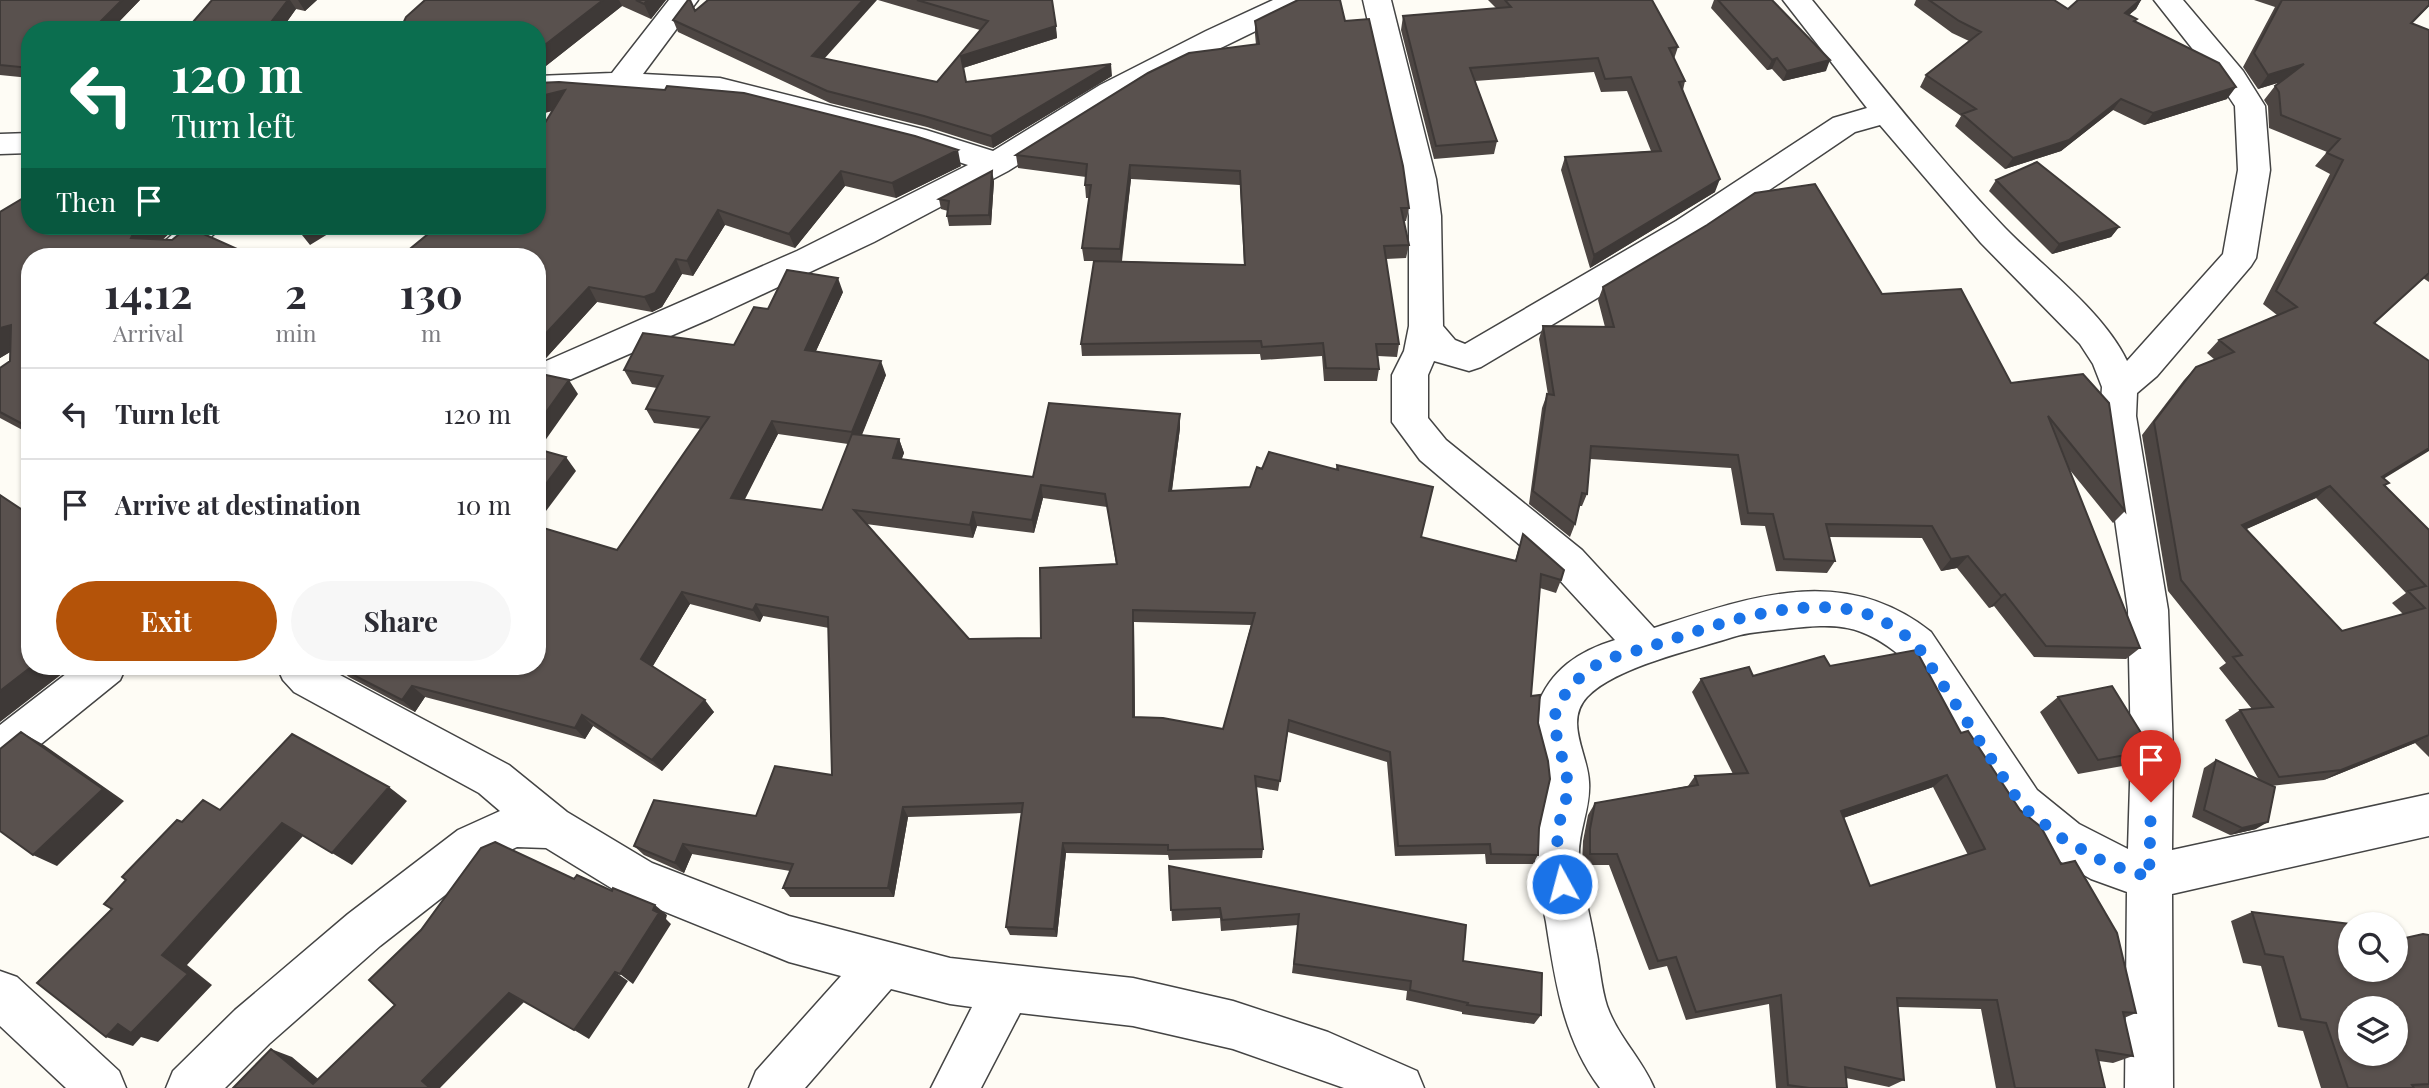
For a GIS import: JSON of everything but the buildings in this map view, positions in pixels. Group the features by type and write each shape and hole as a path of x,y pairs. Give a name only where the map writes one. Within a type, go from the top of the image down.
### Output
{"street":[{"path":"621,82 684,0"},
{"path":"546,376 718,301 914,207 997,163 1084,107 1184,51 1297,0"},
{"path":"1377,0 1422,192 1425,216 1426,326 1410,375 1410,422 1433,450 1568,562 1609,604 1646,648"},
{"path":"1797,0 1886,112 1993,235 2092,335 2109,359 2120,387 2118,416 2148,610 2152,752 2149,1088"},
{"path":"2120,387 2145,366 2239,258 2254,170 2250,106 2232,78 2168,0"},
{"path":"546,86 621,82 720,88 914,136 997,163"},
{"path":"1426,326 1434,343 1451,355 1469,358 1688,229 1844,125 1886,112"},
{"path":"0,144 21,143"},
{"path":"178,248 193,235"},
{"path":"1629,1088 1607,1058 1584,1009 1558,859 1558,829 1567,804 1568,780 1558,742 1556,710 1572,684 1599,663 1741,617 1822,608 1847,609 1872,616 1896,628 1917,645 2022,806 2063,839 2108,864 2149,877 2429,816"},
{"path":"0,751 96,675"},
{"path":"305,675 494,779 552,827 637,879 789,939 950,981 1133,1002 1233,1025 1328,1056 1400,1088"},
{"path":"190,1088 252,1027 364,930 474,845 514,826 552,827"},
{"path":"773,1088 883,963"},
{"path":"955,1088 1008,988"},
{"path":"0,994 102,1088"}],"route":[{"path":"1562,884 1558,859 1558,829 1567,804 1568,780 1558,742 1556,710 1572,684 1599,663 1741,617 1822,608 1847,609 1872,616 1896,628 1917,645 2022,806 2063,839 2108,864 2149,877 2151,802"}]}
